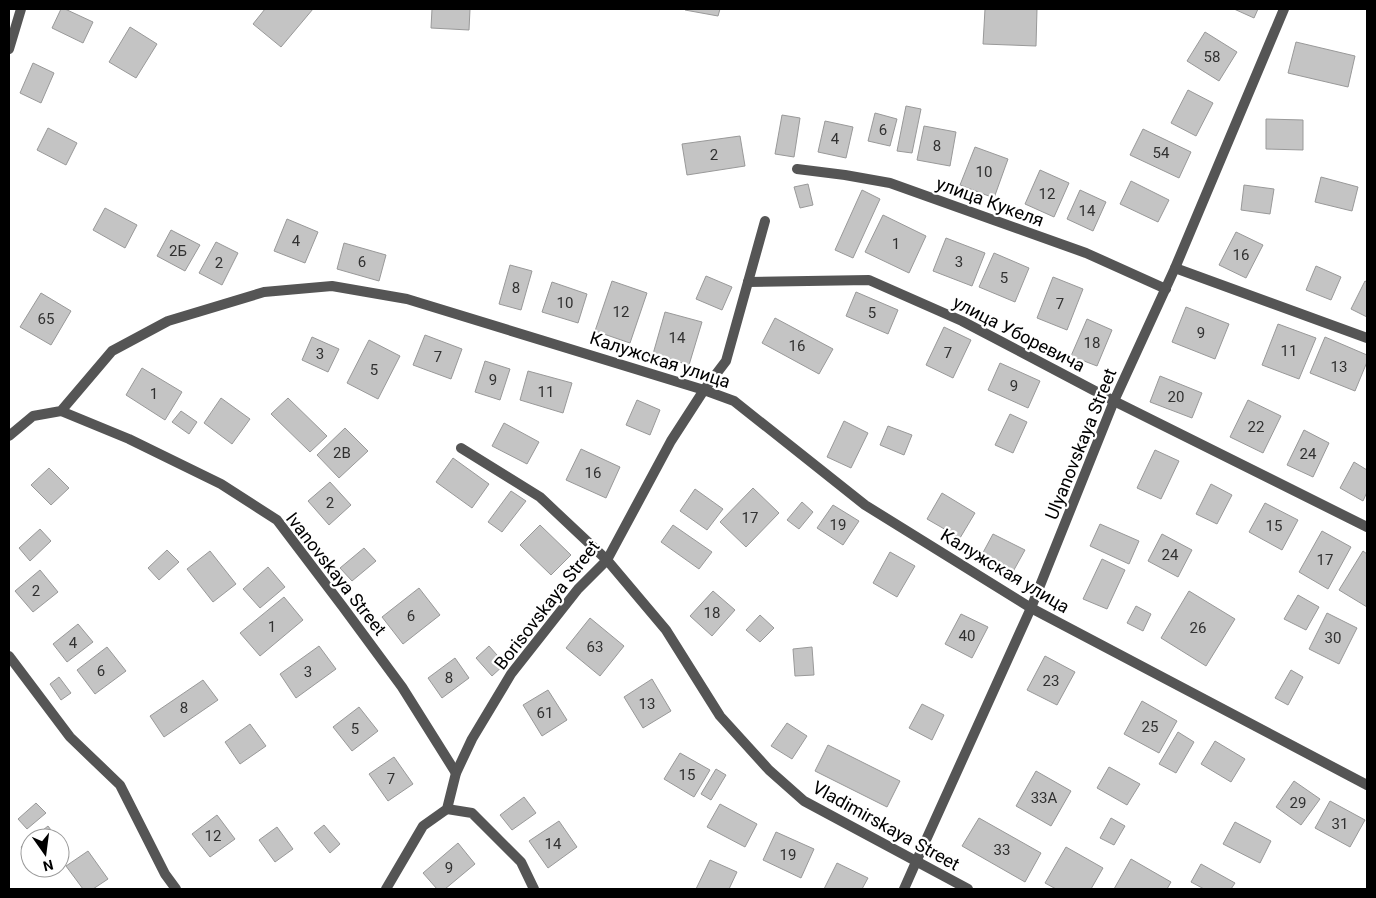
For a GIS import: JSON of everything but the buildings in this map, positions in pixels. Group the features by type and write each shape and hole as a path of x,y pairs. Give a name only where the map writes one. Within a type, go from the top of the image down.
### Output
{"street":[{"path":"9,48 21,9"},
{"name":"Ulyanovskaya Street","path":"904,889 1031,608 1114,401 1166,290 1284,9"},
{"name":"улица Кукеля","path":"797,169 845,175 890,184 1086,253 1166,290"},
{"name":"Borisovskaya Street","path":"447,809 456,773 472,739 511,674 578,589 607,560 671,441 704,390 726,361 765,221"},
{"path":"1175,268 1367,338"},
{"name":"улица Уборевича","path":"748,282 869,280 962,321 1114,401 1367,528"},
{"name":"Калужская улица","path":"61,411 112,351 168,321 264,292 332,286 408,299 704,390 734,401 865,505 1031,608 1367,785"},
{"path":"9,436 33,416 61,411"},
{"name":"Ivanovskaya Street","path":"61,411 129,439 221,484 277,520 402,687 456,773"},
{"name":"Vladimirskaya Street","path":"461,448 540,497 607,560 666,630 720,716 769,770 804,801 968,889"},
{"path":"9,656 70,736 120,786 165,874 176,889"},
{"path":"386,889 423,826 447,809 472,813 521,862 534,889"}]}
